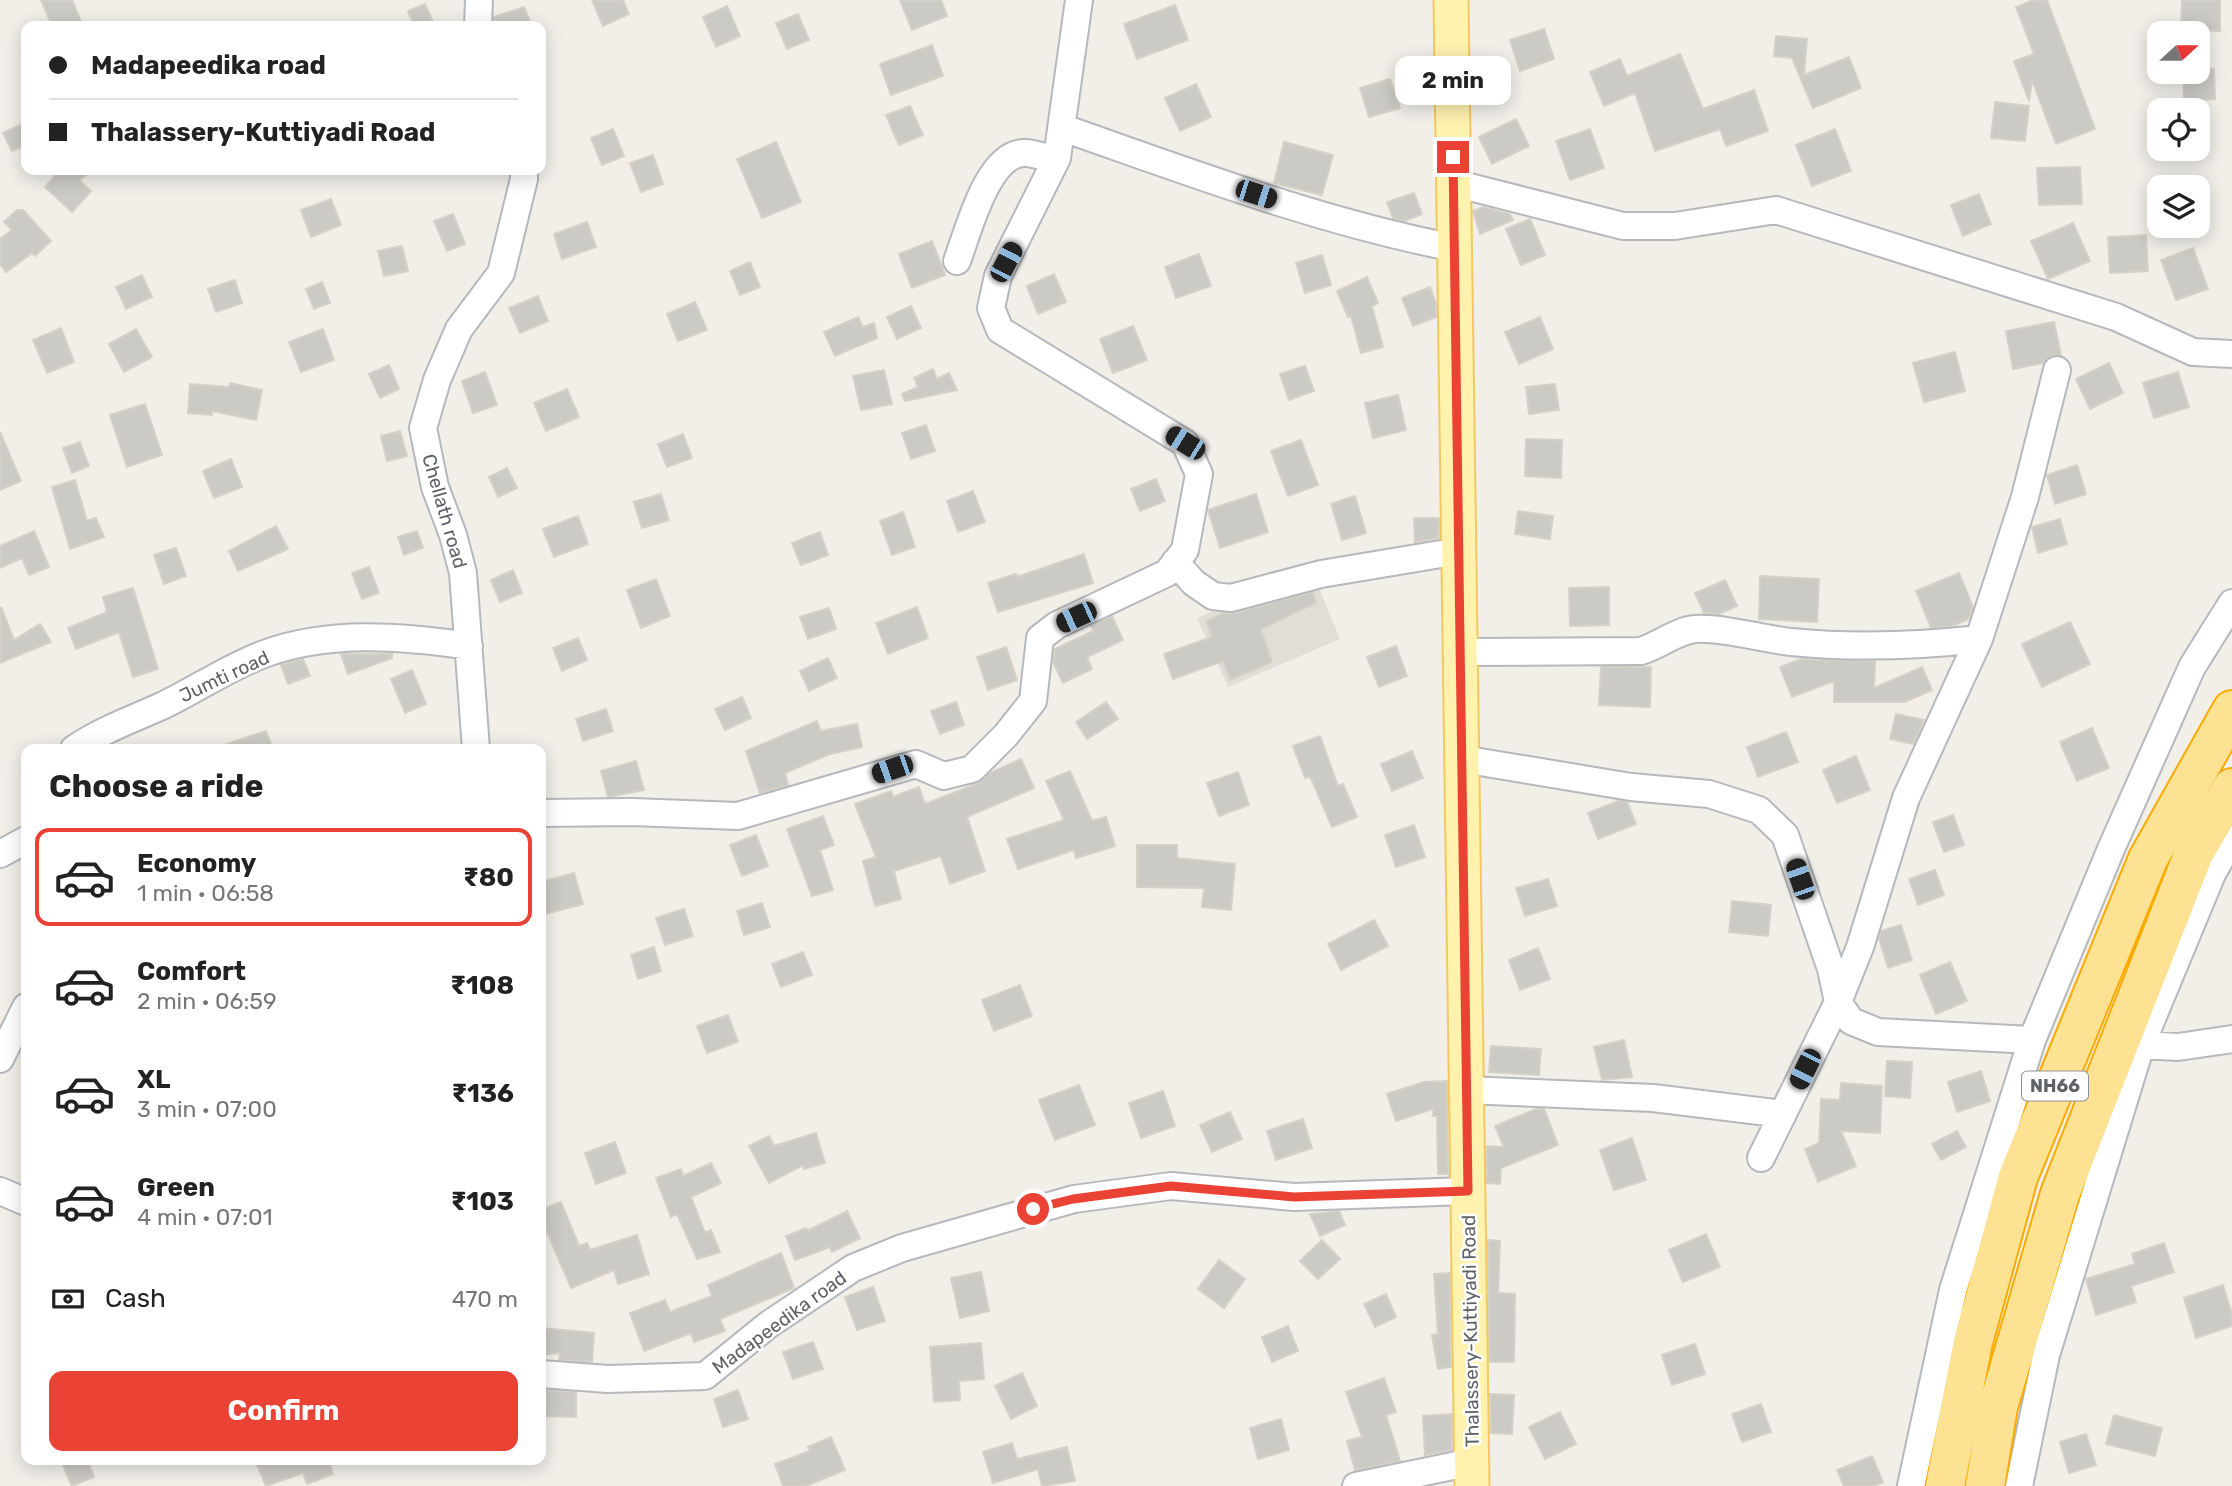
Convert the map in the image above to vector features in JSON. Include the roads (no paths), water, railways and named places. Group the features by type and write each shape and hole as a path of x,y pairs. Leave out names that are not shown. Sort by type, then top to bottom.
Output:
{"highway":[{"name":"NH66","path":"1945,1486 1973,1342 2018,1177 2148,859 2232,710"},
{"name":"NH66","path":"1985,1486 1998,1407 2060,1194 2194,853 2232,788"}],"main road":[{"name":"Thalassery-Kuttiyadi Road","path":"1451,0 1472,1474"}],"street":[{"path":"478,21 479,0"},
{"path":"546,813 632,811 738,816 916,764 944,776 972,769 1006,735 1033,701 1040,638 1057,625 1167,573 1185,550 1199,474 1185,443 1000,330 991,308 998,276 1056,160 1063,128 1079,0"},
{"path":"1063,128 1230,186 1386,234 1455,248"},
{"path":"957,261 988,180 1003,159 1024,152 1056,160"},
{"name":"Chellath road","path":"476,744 463,573 453,535 435,487 423,428 437,380 459,329 500,273 524,175"},
{"path":"1454,183 1623,226 1675,226 1776,210 2116,317 2193,352 2232,354"},
{"path":"1761,1158 1838,1002 1860,947 1906,798 1979,639 2025,497 2057,370"},
{"path":"1175,562 1194,583 1213,596 1231,597 1321,574 1459,551"},
{"path":"1911,1486 1953,1290 2032,1040 2111,849 2192,667 2232,603"},
{"path":"1460,652 1641,650 1664,644 1679,633 1697,629 1793,642 1929,645 1979,639"},
{"name":"Jumti road","path":"81,744 94,735 165,704 264,654 310,643 357,637 412,637 469,646"},
{"path":"1462,759 1632,787 1709,794 1759,810 1785,835 1830,969 1838,1002 1851,1021 1878,1032 2032,1040"},
{"path":"2019,1486 2046,1355 2141,1045 2212,874 2232,838"},
{"path":"0,854 21,843"},
{"path":"0,1059 21,1017"},
{"path":"2141,1045 2178,1047 2232,1039"},
{"path":"1466,1090 1653,1098 1783,1114"},
{"name":"Madapeedika road","path":"546,1374 608,1379 705,1376 768,1325 853,1268 902,1248 1073,1199 1171,1186 1294,1197 1468,1191"},
{"path":"0,1191 21,1200"},
{"path":"1356,1486 1472,1474"}]}
